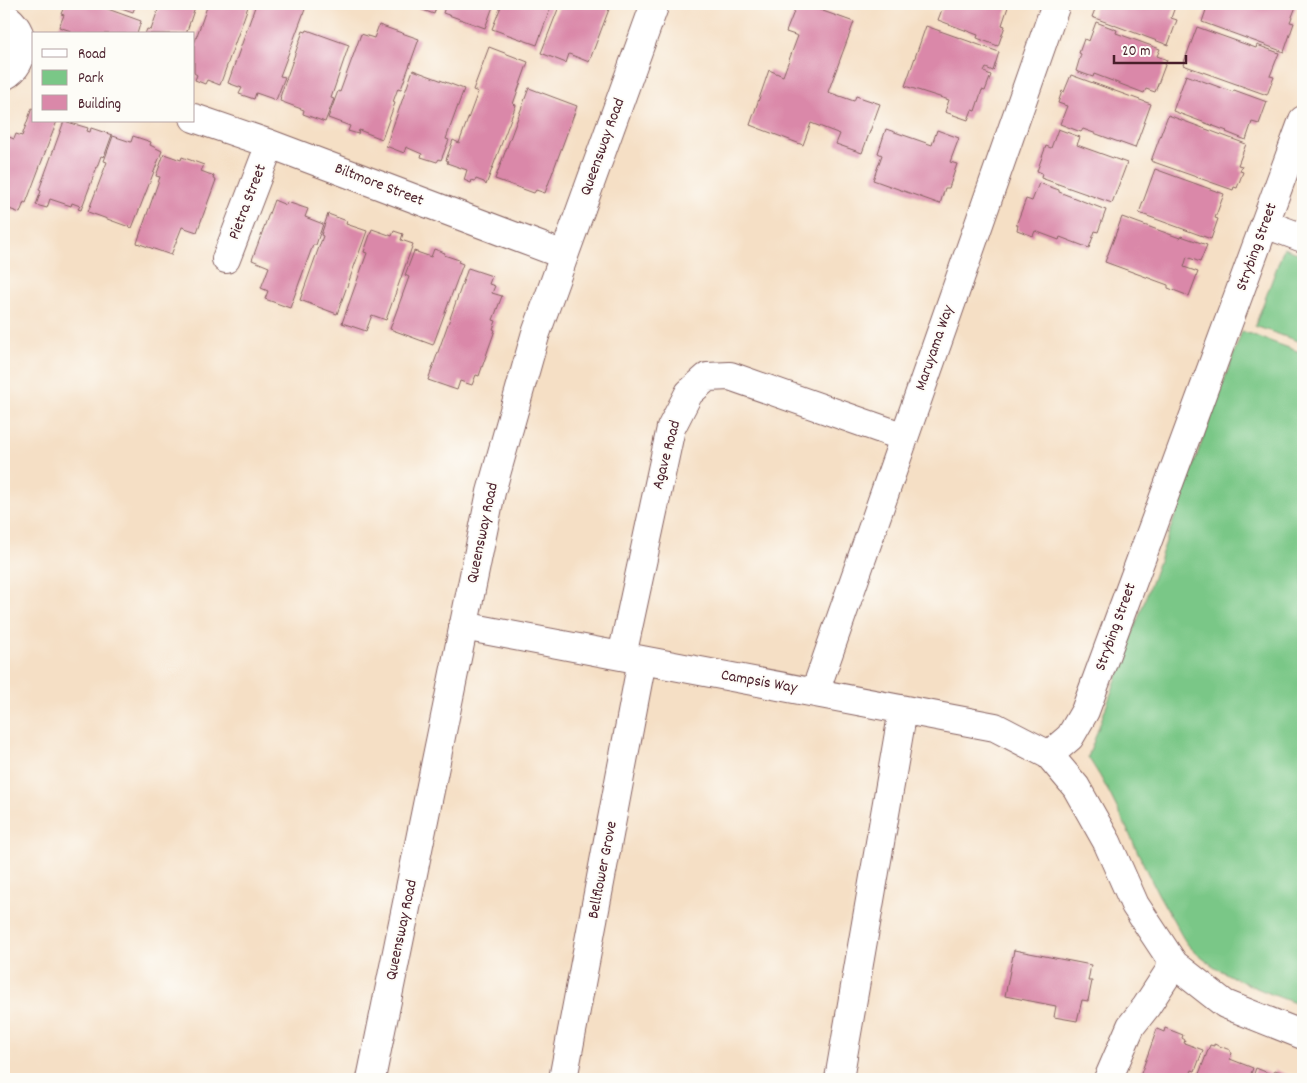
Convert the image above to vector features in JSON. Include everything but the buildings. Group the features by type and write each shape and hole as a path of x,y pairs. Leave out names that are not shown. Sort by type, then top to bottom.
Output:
{"street":[{"name":"Queensway Road","path":"371,1079 490,492 535,336 655,4"},
{"name":"Maruyama Way","path":"815,692 1056,4"},
{"path":"4,16 17,27 21,37 22,47 19,65"},
{"name":"Biltmore Street","path":"195,118 270,144 564,255"},
{"name":"Strybing Street","path":"1049,755 1070,737 1085,711 1303,120"},
{"name":"Pietra Street","path":"226,259 270,144"},
{"path":"1265,224 1303,238"},
{"name":"Agave Road","path":"632,658 671,428 689,393 707,377 730,376 904,437"},
{"name":"Campsis Way","path":"464,626 995,727 1049,755"},
{"name":"Bellflower Grove","path":"563,1079 632,658"},
{"path":"839,1079 903,710"},
{"path":"1049,755 1076,787 1107,842 1135,905 1174,964 1225,1004 1303,1035"},
{"path":"1108,1079 1131,1026 1174,964"}],"green space":[{"path":"1284,248 1303,255 1303,343 1255,326"},
{"path":"1242,331 1303,353 1303,1006 1242,982 1212,965 1189,946 1158,894 1110,795 1088,757"}]}
